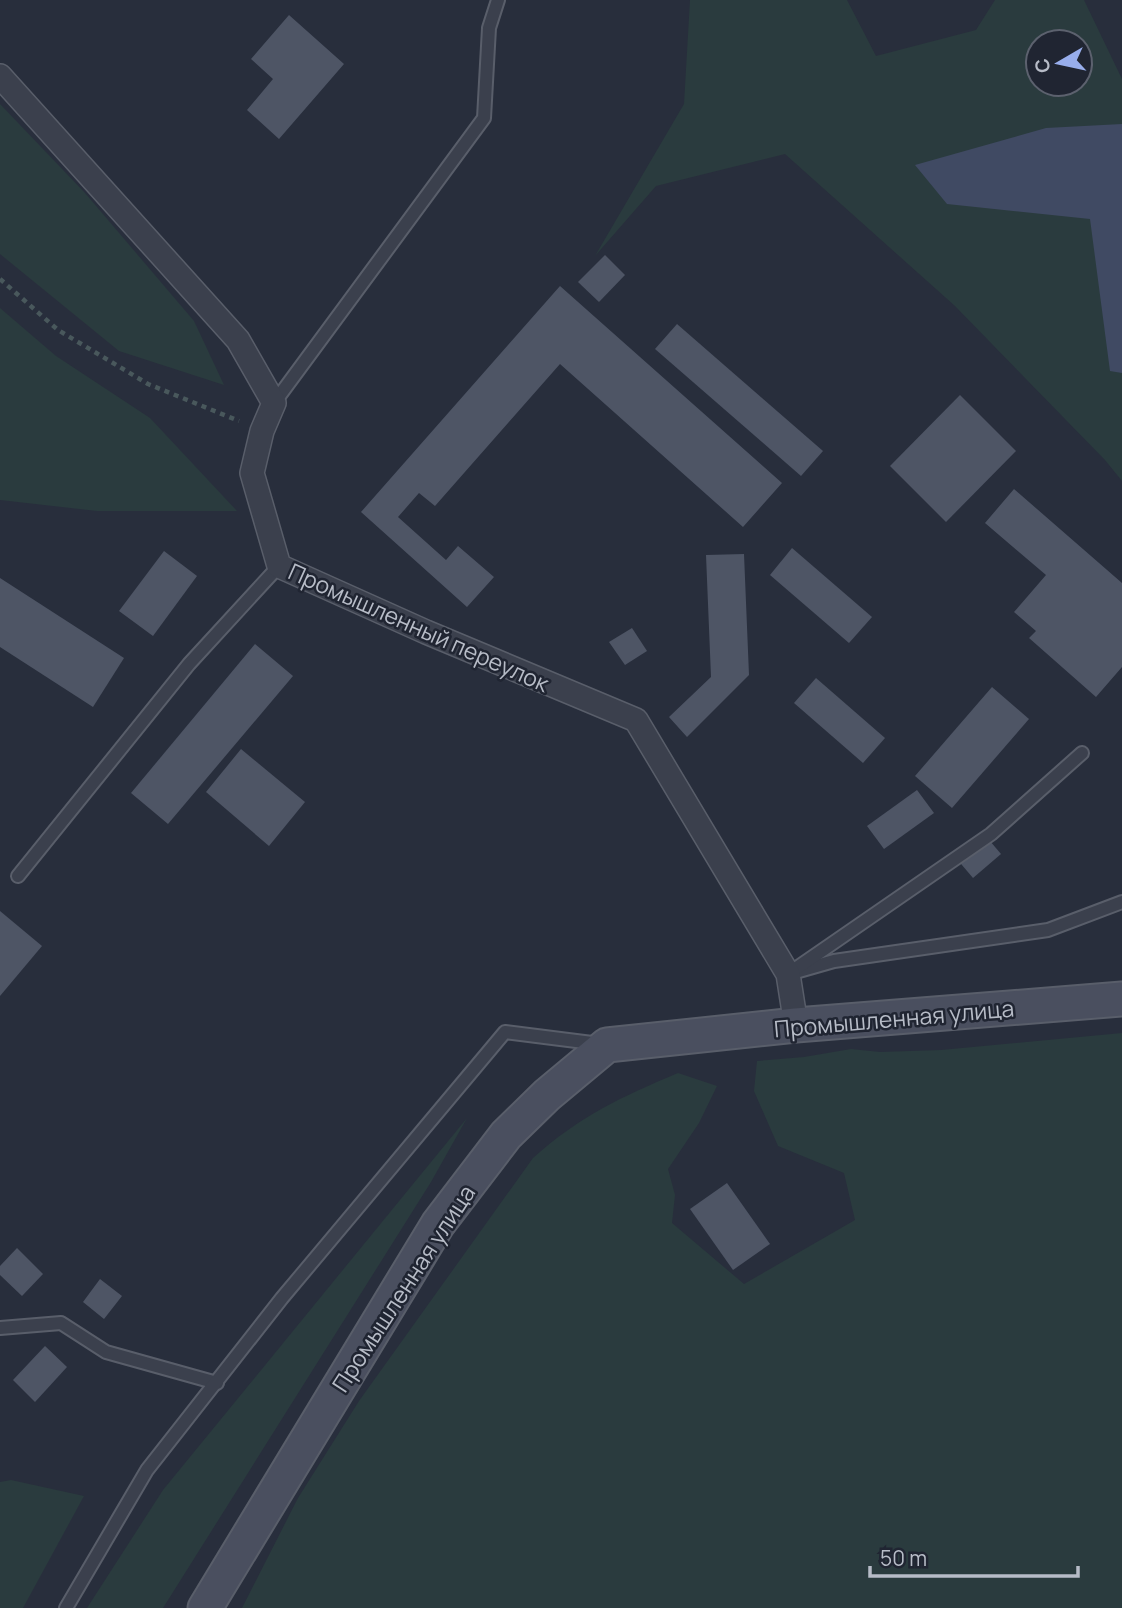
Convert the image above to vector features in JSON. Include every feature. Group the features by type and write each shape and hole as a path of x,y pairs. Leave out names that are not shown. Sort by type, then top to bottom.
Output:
{"main road":[{"name":"Промышленная улица","path":"205,1608 438,1224 506,1135 547,1095 607,1045 796,1025 1122,999"}],"street":[{"path":"0,76 238,340 274,403"},
{"name":"Промышленный переулок","path":"274,403 262,430 252,473 279,566 426,632 636,720 789,974 796,1025"}],"lane":[{"path":"274,403 484,118 489,28 498,0"},
{"path":"18,876 189,664 279,566"},
{"path":"789,974 991,834 1082,753"},
{"path":"789,974 834,961 1048,930 1122,902"},
{"path":"66,1608 147,1470 282,1298 505,1032 607,1045"},
{"path":"0,1328 61,1323 106,1352 217,1383"}],"path":[{"path":"0,279 58,330 148,384 262,430"}],"shaded area":[{"path":"690,0 847,0 876,56 976,30 995,0 1084,0 1122,79 1122,481 1105,460 955,306 785,154 656,186 595,256 684,104"},
{"path":"0,104 85,193 194,321 224,385 119,351 0,254"},
{"path":"0,308 56,356 150,418 237,511 97,511 0,500"},
{"path":"1122,1033 1122,1608 242,1608 298,1498 359,1401 533,1158 567,1130 619,1099 678,1073 717,1086 699,1123 668,1169 675,1195 672,1223 744,1284 855,1220 844,1173 778,1146 754,1091 757,1061 851,1049 880,1052 941,1050"},
{"path":"467,1118 431,1182 163,1608 87,1608 163,1490"},
{"path":"11,1480 84,1496 23,1608 0,1608 0,1482"}],"water":[{"path":"1122,124 1122,373 1110,371 1090,219 947,204 915,165 1046,128"}],"building":[{"path":"289,15 344,64 279,139 247,110 273,79 251,59"},
{"path":"605,255 625,275 599,302 578,282"},
{"path":"560,286 782,483 743,527 560,364 435,506 419,493 398,517 446,560 458,546 494,577 467,607 361,512"},
{"path":"677,324 823,451 801,476 655,349"},
{"path":"960,395 1016,451 946,522 890,466"},
{"path":"1014,489 1122,583 1122,667 1096,697 1029,638 1036,631 1014,612 1046,575 985,523"},
{"path":"792,548 872,617 849,643 770,575"},
{"path":"164,551 197,576 153,636 119,611"},
{"path":"744,554 749,675 687,737 669,717 711,677 706,555"},
{"path":"0,578 124,658 93,707 0,647"},
{"path":"632,628 647,651 625,665 609,642"},
{"path":"255,644 293,676 168,824 131,793"},
{"path":"816,678 885,738 863,763 794,703"},
{"path":"992,687 1029,719 952,808 915,776"},
{"path":"241,749 305,802 269,846 206,792"},
{"path":"917,790 934,813 884,849 867,826"},
{"path":"984,834 1001,854 973,878 956,858"},
{"path":"0,911 42,946 0,996"},
{"path":"727,1183 770,1244 733,1270 690,1209"},
{"path":"17,1248 43,1274 22,1296 0,1275 0,1266"},
{"path":"100,1279 122,1296 104,1319 83,1302"},
{"path":"45,1346 67,1367 35,1402 13,1380"}]}
